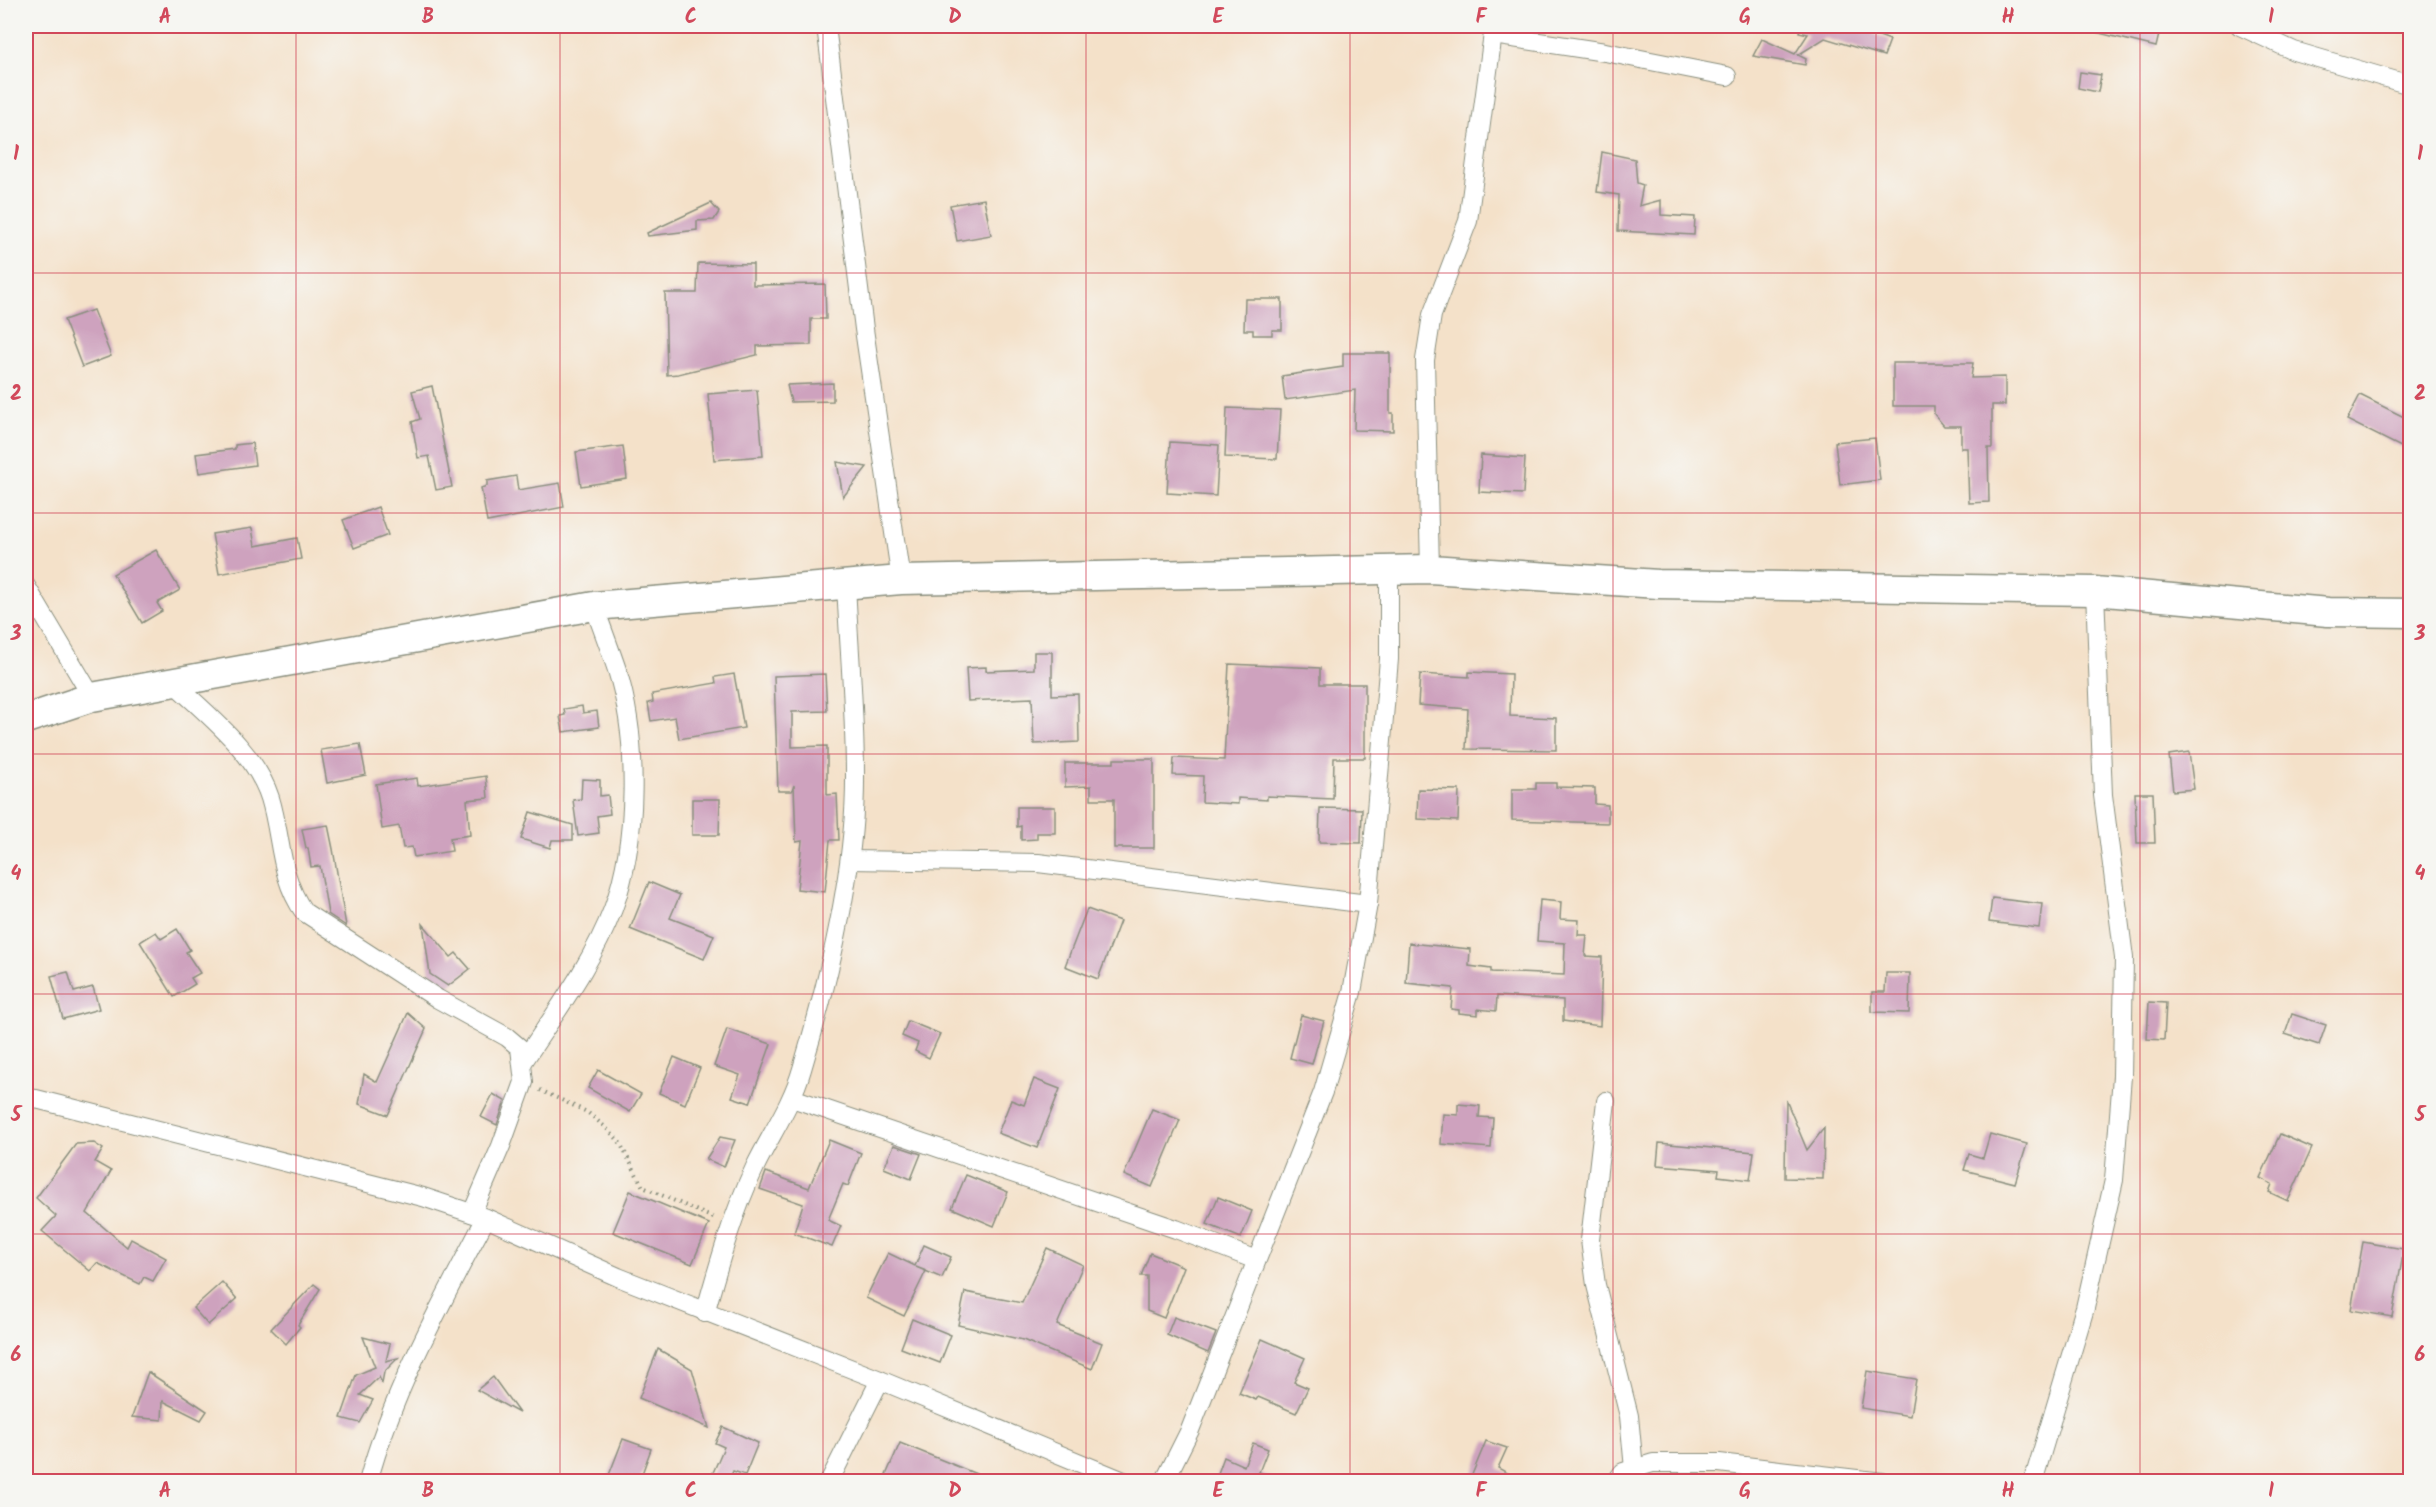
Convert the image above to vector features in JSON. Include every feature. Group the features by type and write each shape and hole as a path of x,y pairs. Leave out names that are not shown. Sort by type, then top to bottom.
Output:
{"highway":[{"path":"26,719 92,697 594,606 901,580 1430,569 1658,584 2095,591 2328,612 2410,613"}],"street":[{"path":"826,26 866,340 901,580"},
{"path":"2240,26 2294,51 2410,85"},
{"path":"1430,569 1425,360 1432,315 1468,220 1494,30 1727,76"},
{"path":"1164,1482 1190,1430 1323,1092 1352,992 1368,904 1389,659 1389,571"},
{"path":"705,1313 731,1224 755,1167 792,1098 802,1068 836,935 850,860 855,775 846,584"},
{"path":"26,586 92,697"},
{"path":"2033,1482 2085,1308 2114,1180 2122,1076 2124,958 2103,795 2095,591"},
{"path":"523,1062 587,963 613,909 624,866 630,818 631,745 618,672 594,606"},
{"path":"173,682 254,765 270,798 279,851 291,894 304,912 438,999 507,1037 520,1047 524,1082 479,1216 381,1435 368,1482"},
{"path":"850,860 1038,863 1368,904"},
{"path":"26,1098 230,1147 423,1197 479,1216 705,1313 880,1380 1126,1482"},
{"path":"792,1098 1176,1229 1256,1260"},
{"path":"1606,1101 1590,1240 1596,1286 1629,1416 1634,1469"},
{"path":"829,1482 880,1380"},
{"path":"1616,1482 1623,1472 1653,1463 1719,1464 1883,1482"}],"path":[{"path":"524,1082 564,1099 587,1112 604,1126 619,1141 643,1187 731,1224"}],"building":[{"path":"1800,26 1877,26 1874,34 1890,40 1884,56 1825,38 1798,55 1806,59 1805,65 1753,56 1762,39 1795,54 1808,34 1799,32"},
{"path":"2096,26 2161,26 2156,47 2095,32"},
{"path":"2080,72 2101,75 2098,92 2078,88"},
{"path":"1602,152 1635,159 1637,183 1643,185 1639,206 1661,200 1661,215 1695,217 1694,235 1618,231 1619,195 1597,192"},
{"path":"984,199 991,235 957,241 950,205"},
{"path":"711,203 719,212 714,220 697,221 697,230 648,236 647,233"},
{"path":"698,263 753,264 753,285 825,284 826,319 811,319 811,345 757,346 757,355 667,375 665,293 697,293"},
{"path":"1245,299 1282,299 1282,330 1272,330 1272,335 1253,335 1253,330 1244,330"},
{"path":"93,310 111,356 82,367 64,320"},
{"path":"1343,353 1390,353 1390,413 1393,413 1393,431 1354,430 1355,390 1285,400 1282,376 1343,367"},
{"path":"1893,363 1973,363 1971,378 2005,377 2005,405 1992,405 1992,448 1988,448 1989,502 1969,503 1967,448 1961,448 1961,426 1944,426 1934,414 1934,406 1893,406"},
{"path":"833,383 833,401 791,402 787,385"},
{"path":"432,386 452,487 436,490 429,456 418,458 412,422 420,419 412,391"},
{"path":"757,390 763,456 714,460 708,394"},
{"path":"2360,395 2410,420 2410,438 2405,449 2347,420"},
{"path":"1227,408 1280,410 1277,459 1225,457"},
{"path":"1875,438 1880,480 1840,485 1835,442"},
{"path":"1170,442 1219,445 1216,496 1167,493"},
{"path":"252,443 255,465 199,473 196,454 235,449 235,445"},
{"path":"623,446 627,479 581,486 576,452"},
{"path":"1481,455 1525,458 1523,494 1479,492"},
{"path":"837,462 867,467 843,497"},
{"path":"516,476 518,490 560,483 564,507 487,522 481,488 487,486 487,481"},
{"path":"378,507 388,535 354,548 343,520"},
{"path":"252,528 255,546 297,538 301,559 219,574 212,534"},
{"path":"156,550 180,590 157,603 162,611 142,623 113,574"},
{"path":"1034,652 1052,652 1052,695 1078,694 1079,742 1034,744 1032,698 968,701 966,668 986,667 986,671 1034,669"},
{"path":"1229,664 1320,668 1320,684 1365,684 1365,758 1334,758 1333,799 1267,796 1267,800 1238,798 1238,804 1202,802 1203,776 1173,775 1174,758 1224,760"},
{"path":"1469,672 1511,674 1510,716 1556,718 1556,750 1466,749 1468,709 1418,705 1420,674 1469,677"},
{"path":"734,674 744,728 679,739 675,717 651,721 648,703 653,702 652,694 716,683 715,677"},
{"path":"825,674 827,711 792,712 792,747 827,746 827,795 837,794 839,840 830,840 825,892 797,889 802,841 796,842 794,785 792,791 778,791 774,676"},
{"path":"582,706 583,713 597,711 599,727 563,732 560,716 565,715 564,709"},
{"path":"360,744 366,775 327,783 321,750"},
{"path":"2189,752 2194,789 2173,791 2169,755"},
{"path":"1114,759 1154,759 1154,848 1114,848 1114,799 1091,799 1091,786 1065,787 1065,763 1114,763"},
{"path":"486,776 488,798 467,800 470,835 450,838 452,851 414,857 412,847 403,848 399,826 382,829 376,784 417,778 418,786"},
{"path":"582,779 600,780 600,796 608,795 610,814 597,816 599,833 578,836 573,800 581,799"},
{"path":"1536,783 1556,783 1556,787 1595,788 1595,804 1608,805 1608,823 1512,820 1512,789 1536,789"},
{"path":"1418,789 1459,790 1458,821 1417,819"},
{"path":"2135,793 2153,793 2155,843 2137,843"},
{"path":"692,799 720,799 719,835 692,835"},
{"path":"1017,807 1055,807 1055,833 1037,833 1037,839 1021,840 1021,826 1017,827"},
{"path":"1320,808 1362,809 1361,843 1319,842"},
{"path":"530,812 573,825 573,840 552,840 550,848 521,839"},
{"path":"328,825 346,926 328,914 320,866 311,867 302,829"},
{"path":"649,882 680,895 670,918 714,935 704,959 630,929"},
{"path":"1992,898 2042,904 2039,928 1989,922"},
{"path":"1540,900 1561,902 1560,919 1579,920 1578,935 1587,935 1585,956 1602,957 1600,1026 1563,1021 1563,1000 1497,996 1496,1011 1478,1009 1478,1015 1459,1013 1459,1010 1451,1009 1453,988 1406,983 1409,943 1470,949 1469,966 1491,969 1491,972 1564,975 1565,943 1537,941"},
{"path":"1087,909 1120,921 1098,979 1065,966"},
{"path":"423,924 451,957 456,953 470,969 448,986 430,974"},
{"path":"177,929 190,950 186,952 200,973 191,978 195,984 174,997 140,942 156,932 161,939"},
{"path":"68,972 74,992 93,987 99,1009 63,1019 51,976"},
{"path":"1886,973 1910,973 1909,1013 1872,1012 1872,992 1885,992"},
{"path":"2149,1002 2166,1003 2164,1040 2147,1039"},
{"path":"408,1013 426,1029 388,1115 359,1104 364,1074 377,1082"},
{"path":"2292,1014 2326,1025 2319,1045 2285,1034"},
{"path":"1301,1015 1324,1021 1312,1064 1290,1058"},
{"path":"908,1021 940,1034 929,1058 915,1051 918,1043 902,1036"},
{"path":"727,1029 771,1044 750,1103 732,1097 740,1075 714,1066"},
{"path":"674,1057 700,1068 685,1104 659,1093"},
{"path":"598,1070 641,1094 630,1112 588,1088"},
{"path":"1034,1079 1060,1089 1037,1148 998,1133 1011,1100 1024,1105"},
{"path":"493,1094 505,1101 497,1125 481,1117"},
{"path":"1786,1100 1807,1150 1824,1128 1823,1179 1785,1178"},
{"path":"1458,1104 1480,1106 1479,1117 1493,1118 1491,1148 1441,1144 1443,1114 1458,1115"},
{"path":"1152,1109 1180,1120 1152,1187 1124,1175"},
{"path":"1990,1134 2027,1144 2015,1183 1964,1170 1969,1154 1983,1158"},
{"path":"2280,1134 2312,1148 2288,1201 2269,1192 2272,1184 2260,1178"},
{"path":"720,1137 735,1140 724,1167 706,1159"},
{"path":"829,1140 861,1153 848,1186 843,1184 828,1220 841,1226 832,1247 794,1233 803,1204 760,1189 766,1172 809,1188"},
{"path":"94,1143 103,1149 95,1162 111,1171 87,1213 127,1247 131,1239 166,1258 153,1281 144,1277 140,1284 97,1263 90,1271 42,1231 56,1216 36,1198 76,1144"},
{"path":"1659,1143 1754,1152 1750,1180 1718,1176 1719,1170 1657,1165"},
{"path":"894,1145 921,1154 911,1179 884,1168"},
{"path":"966,1175 1008,1192 994,1226 952,1208"},
{"path":"630,1191 709,1224 692,1264 613,1232"},
{"path":"1218,1197 1252,1211 1241,1238 1207,1224"},
{"path":"2363,1242 2404,1249 2392,1317 2351,1310"},
{"path":"924,1245 951,1257 942,1278 926,1271 904,1316 866,1298 888,1253 915,1266"},
{"path":"1047,1248 1083,1265 1057,1325 1102,1343 1092,1369 1023,1340 958,1325 965,1292 1022,1303"},
{"path":"1150,1253 1184,1267 1164,1318 1147,1311 1147,1276 1141,1276"},
{"path":"222,1282 237,1299 208,1325 193,1308"},
{"path":"314,1284 320,1289 298,1325 300,1327 286,1344 271,1329"},
{"path":"1174,1317 1216,1333 1208,1353 1167,1335"},
{"path":"912,1319 951,1335 940,1363 901,1348"},
{"path":"363,1337 390,1344 386,1361 398,1358 384,1372 382,1383 379,1377 360,1395 373,1400 360,1423 341,1418 356,1375 375,1367"},
{"path":"1262,1339 1305,1358 1294,1382 1308,1388 1296,1413 1258,1397 1256,1400 1239,1393"},
{"path":"658,1349 692,1369 709,1428 639,1398"},
{"path":"1867,1371 1916,1379 1910,1416 1861,1408"},
{"path":"148,1372 207,1411 201,1420 163,1401 162,1420 132,1417"},
{"path":"493,1377 519,1413 477,1390"},
{"path":"723,1427 758,1443 745,1475 733,1471 728,1482 709,1482 724,1447 715,1443"},
{"path":"623,1439 651,1449 639,1482 627,1482 609,1475"},
{"path":"1486,1441 1507,1448 1498,1468 1524,1482 1469,1482"},
{"path":"900,1443 991,1480 990,1482 883,1482"},
{"path":"1253,1443 1268,1449 1259,1472 1281,1482 1231,1482 1217,1476 1224,1457 1244,1466"}]}
